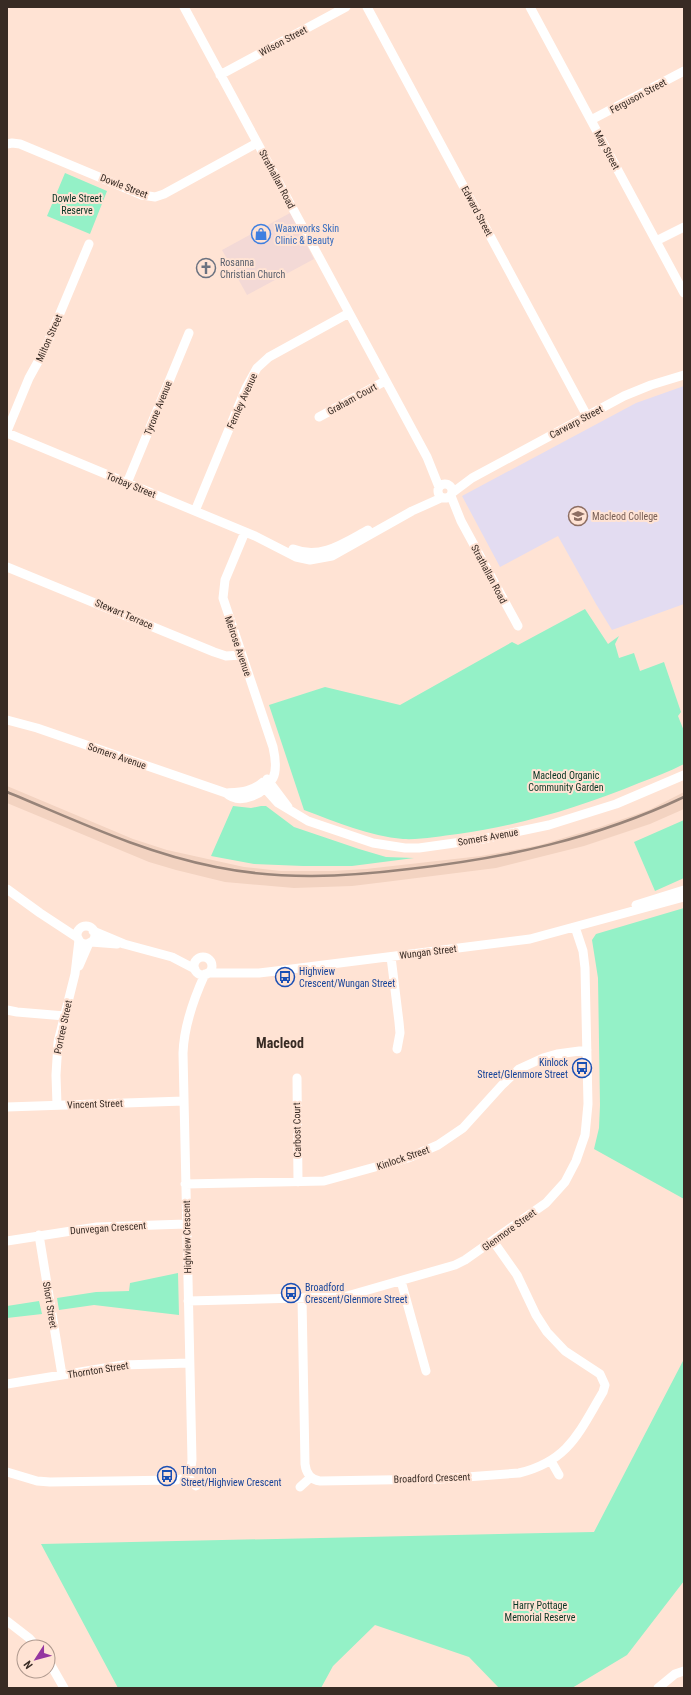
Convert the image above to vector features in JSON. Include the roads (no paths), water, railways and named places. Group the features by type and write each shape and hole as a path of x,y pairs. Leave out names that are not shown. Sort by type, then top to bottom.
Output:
{"street":[{"name":"Strathallan Road","path":"184,7 518,626"},
{"name":"Wilson Street","path":"220,75 346,7"},
{"name":"Edward Street","path":"367,7 587,416"},
{"name":"May Street","path":"530,7 684,292"},
{"name":"Ferguson Street","path":"592,120 684,71"},
{"name":"Dowle Street","path":"7,144 20,144 142,195 152,197 164,194 257,143"},
{"path":"656,242 684,227"},
{"name":"Milton Street","path":"7,432 29,378 45,349 89,244"},
{"name":"Fernley Avenue","path":"195,511 246,388 257,368 277,352 349,313"},
{"name":"Tyrone Avenue","path":"127,483 189,333"},
{"name":"Carwarp Street","path":"311,557 333,549 429,498 472,478 636,391 684,376"},
{"name":"Graham Court","path":"320,417 385,381"},
{"name":"Torbay Street","path":"7,432 245,532 300,551 311,557"},
{"name":"Melrose Avenue","path":"245,532 225,580 222,591 225,608 273,748 275,762 265,784"},
{"name":"Stewart Terrace","path":"7,567 214,652 226,656 241,655"},
{"name":"Somers Avenue","path":"7,720 37,728 226,793 245,792 265,784 290,810 308,821 373,843 393,847 419,848 483,839 549,825 616,804 684,775"},
{"path":"7,889 53,922 78,939 83,943 90,943 94,938 93,931 90,927 53,922"},
{"name":"Wungan Street","path":"611,916 631,906 684,890"},
{"name":"Wungan Street","path":"93,931 124,944 172,957 201,972 242,973 276,971 530,939 684,897"},
{"path":"78,939 78,930 82,927"},
{"name":"Glenmore Street","path":"188,1301 347,1296 455,1265 493,1241 546,1202 565,1182 570,1173 581,1148 587,1122 585,968 583,951 576,927"},
{"name":"Portree Street","path":"57,1105 56,1055 75,974 78,939"},
{"name":"Wungan Street","path":"90,943 124,944"},
{"name":"Portree Street","path":"75,974 90,943"},
{"name":"Wungan Street","path":"172,957 199,958"},
{"path":"391,957 400,1033 397,1050"},
{"path":"199,958 208,958 212,962 211,970 201,972 196,961 199,958"},
{"name":"Wungan Street","path":"212,962 242,973"},
{"name":"Highview Crescent","path":"187,1476 191,1468 192,1460 183,1045 201,972"},
{"path":"7,1010 65,1016"},
{"name":"Kinlock Street","path":"185,1184 324,1181 424,1152 438,1145 462,1128 519,1069 543,1058 557,1054 587,1050"},
{"name":"Carbost Court","path":"297,1078 298,1182"},
{"name":"Vincent Street","path":"7,1107 184,1100"},
{"name":"Dunvegan Crescent","path":"7,1241 97,1227 186,1224"},
{"name":"Short Street","path":"39,1235 62,1375"},
{"name":"Broadford Crescent","path":"311,1477 320,1481 466,1477 519,1473 540,1467 551,1461 566,1450 574,1441 603,1392 604,1381 600,1374 565,1351 547,1332 536,1315 517,1275 493,1241"},
{"path":"401,1281 426,1371"},
{"path":"300,1487 311,1477 306,1469 302,1298"},
{"name":"Thornton Street","path":"7,1384 132,1364 189,1363"},
{"path":"551,1461 559,1475"},
{"path":"7,1472 37,1480 59,1483 176,1480 187,1476 196,1486"},
{"path":"7,1621 30,1639"},
{"path":"658,1688 675,1674 684,1671"},
{"path":"56,1674 64,1688"}],"railway":[{"path":"7,792 110,835 189,861 216,867 264,874 312,876 360,874 409,869 480,859 550,845 651,812 684,797"}],"place":[{"name":"Waaxworks Skin Clinic & Beauty","path":"261,234"},
{"name":"Rosanna Christian Church","path":"206,268"},
{"name":"Macleod College","path":"578,516"},
{"name":"Highview Crescent/Wungan Street","path":"285,977"},
{"name":"Kinlock Street/Glenmore Street","path":"582,1068"},
{"name":"Broadford Crescent/Glenmore Street","path":"291,1293"},
{"name":"Thornton Street/Highview Crescent","path":"167,1476"}],"district":[{"name":"Macleod","path":"280,1043"}],"park label":[{"name":"Dowle Street Reserve","path":"77,204"},
{"name":"Macleod Organic Community Garden","path":"566,780"},
{"name":"Harry Pottage Memorial Reserve","path":"540,1610"}]}
